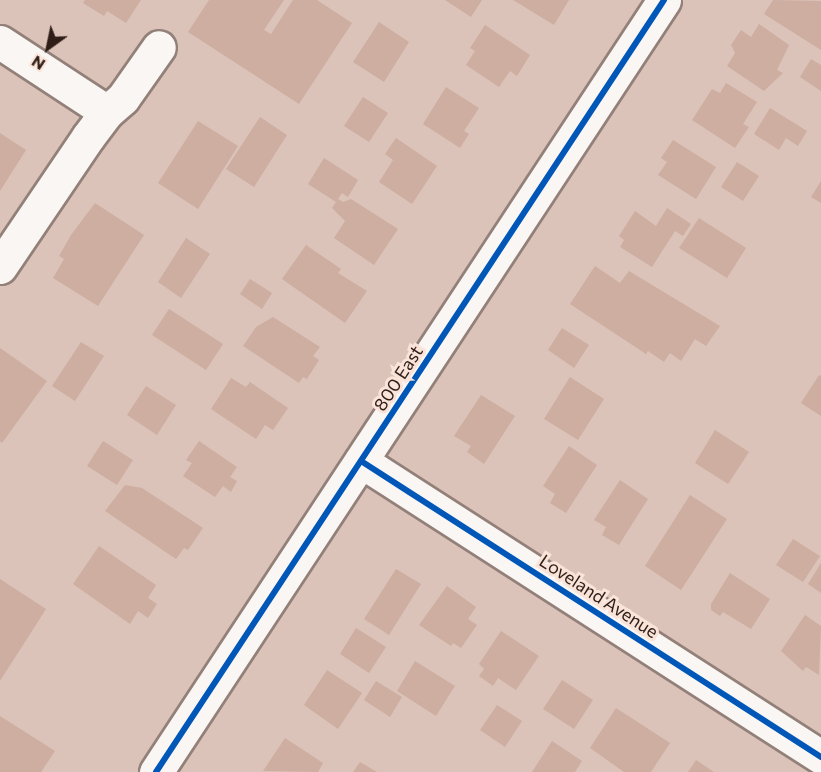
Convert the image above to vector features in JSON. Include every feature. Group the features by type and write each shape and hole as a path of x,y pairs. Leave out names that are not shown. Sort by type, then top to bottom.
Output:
{"street":[{"name":"800 East","path":"156,772 664,0"},
{"path":"0,42 107,112"},
{"path":"0,267 107,112 123,98 159,47"},
{"name":"Loveland Avenue","path":"361,461 810,760"}],"building":[{"path":"85,0 141,0 126,23 107,11 104,16 83,3"},
{"path":"209,0 284,0 264,30 271,34 293,0 317,0 352,23 299,104 188,32"},
{"path":"445,0 482,0 471,17"},
{"path":"513,0 569,0 554,25"},
{"path":"773,0 821,1 821,50 764,14"},
{"path":"379,22 409,42 384,82 353,62"},
{"path":"759,24 789,45 777,70 783,73 764,91 727,66 735,53 731,45 741,30 751,37"},
{"path":"485,25 530,55 517,76 510,71 499,87 466,65 475,51 470,48"},
{"path":"811,59 821,65 821,91 800,77"},
{"path":"726,83 757,102 743,124 749,127 735,148 692,120 712,89 720,93"},
{"path":"446,87 479,108 464,131 469,134 460,148 423,124"},
{"path":"363,97 388,113 369,142 344,126"},
{"path":"770,108 807,131 798,146 786,138 779,150 754,134"},
{"path":"260,117 287,135 254,187 226,169"},
{"path":"198,121 238,146 198,209 158,183"},
{"path":"0,133 26,150 0,191"},
{"path":"396,138 437,166 412,204 379,182 393,160 385,154"},
{"path":"673,140 716,167 696,199 658,175 667,162 661,158"},
{"path":"324,158 358,180 348,197 342,193 338,199 343,202 351,199 398,229 374,265 334,238 345,221 332,208 336,202 308,184"},
{"path":"737,162 759,176 743,201 721,187"},
{"path":"821,181 821,203 811,197"},
{"path":"95,203 144,235 98,306 53,278 64,259 59,256 71,235"},
{"path":"667,208 691,224 683,236 675,231 652,267 620,247 624,240 619,236 635,211 656,226"},
{"path":"699,218 746,248 727,278 679,248"},
{"path":"186,238 210,254 181,298 158,282"},
{"path":"306,245 341,269 338,273 367,291 345,323 282,279"},
{"path":"595,266 620,283 629,271 720,326 706,346 695,339 681,361 670,353 664,362 648,351 646,354 570,304"},
{"path":"250,279 272,293 262,309 240,294"},
{"path":"169,309 223,344 206,370 152,335"},
{"path":"273,317 320,347 313,356 319,360 307,379 303,377 299,383 243,346 256,327"},
{"path":"562,328 589,345 574,368 548,350"},
{"path":"81,342 104,356 75,401 52,386"},
{"path":"0,348 47,381 2,443 0,441"},
{"path":"819,375 821,376 821,416 801,403"},
{"path":"570,377 604,399 578,440 544,419"},
{"path":"231,378 246,387 250,382 288,408 273,430 265,425 256,439 211,409"},
{"path":"146,386 176,405 157,435 127,415"},
{"path":"481,395 515,416 484,464 467,452 471,446 454,436"},
{"path":"715,430 749,452 728,484 695,463"},
{"path":"103,441 133,460 117,485 87,466"},
{"path":"199,441 237,467 230,477 237,481 231,492 223,486 215,497 183,476 192,463 186,460"},
{"path":"569,446 597,465 566,513 550,503 555,494 543,486"},
{"path":"620,480 648,499 619,545 602,535 606,527 594,520"},
{"path":"125,485 142,488 203,528 188,550 184,548 176,559 105,511"},
{"path":"690,495 727,519 681,590 645,566"},
{"path":"793,539 820,556 803,582 776,565"},
{"path":"99,546 156,585 148,598 157,604 148,618 138,611 130,624 73,584"},
{"path":"821,563 821,593 808,584"},
{"path":"396,569 421,584 389,635 364,619"},
{"path":"730,573 770,599 751,629 723,612 720,616 711,610 711,604"},
{"path":"0,579 46,609 0,681"},
{"path":"447,586 476,607 468,619 477,625 461,648 453,643 451,646 419,625"},
{"path":"805,615 821,626 819,675 806,667 803,671 781,651"},
{"path":"356,628 386,647 369,673 340,654"},
{"path":"501,631 539,656 516,690 498,678 493,686 479,676 484,669 479,664"},
{"path":"415,661 455,686 436,716 397,691"},
{"path":"327,670 362,693 338,729 304,705"},
{"path":"562,680 593,700 574,729 543,709"},
{"path":"376,681 402,697 390,717 364,700"},
{"path":"497,705 522,721 505,747 480,730"},
{"path":"616,708 670,743 651,772 624,772 590,748"},
{"path":"0,716 55,751 41,772 0,772"},
{"path":"285,738 323,763 318,772 263,771"},
{"path":"552,741 582,761 575,772 532,772"},
{"path":"696,760 714,772 688,772"},
{"path":"360,762 377,772 353,772"}],"cycle path":[{"path":"156,772 664,0"},
{"path":"361,461 821,757"}]}
